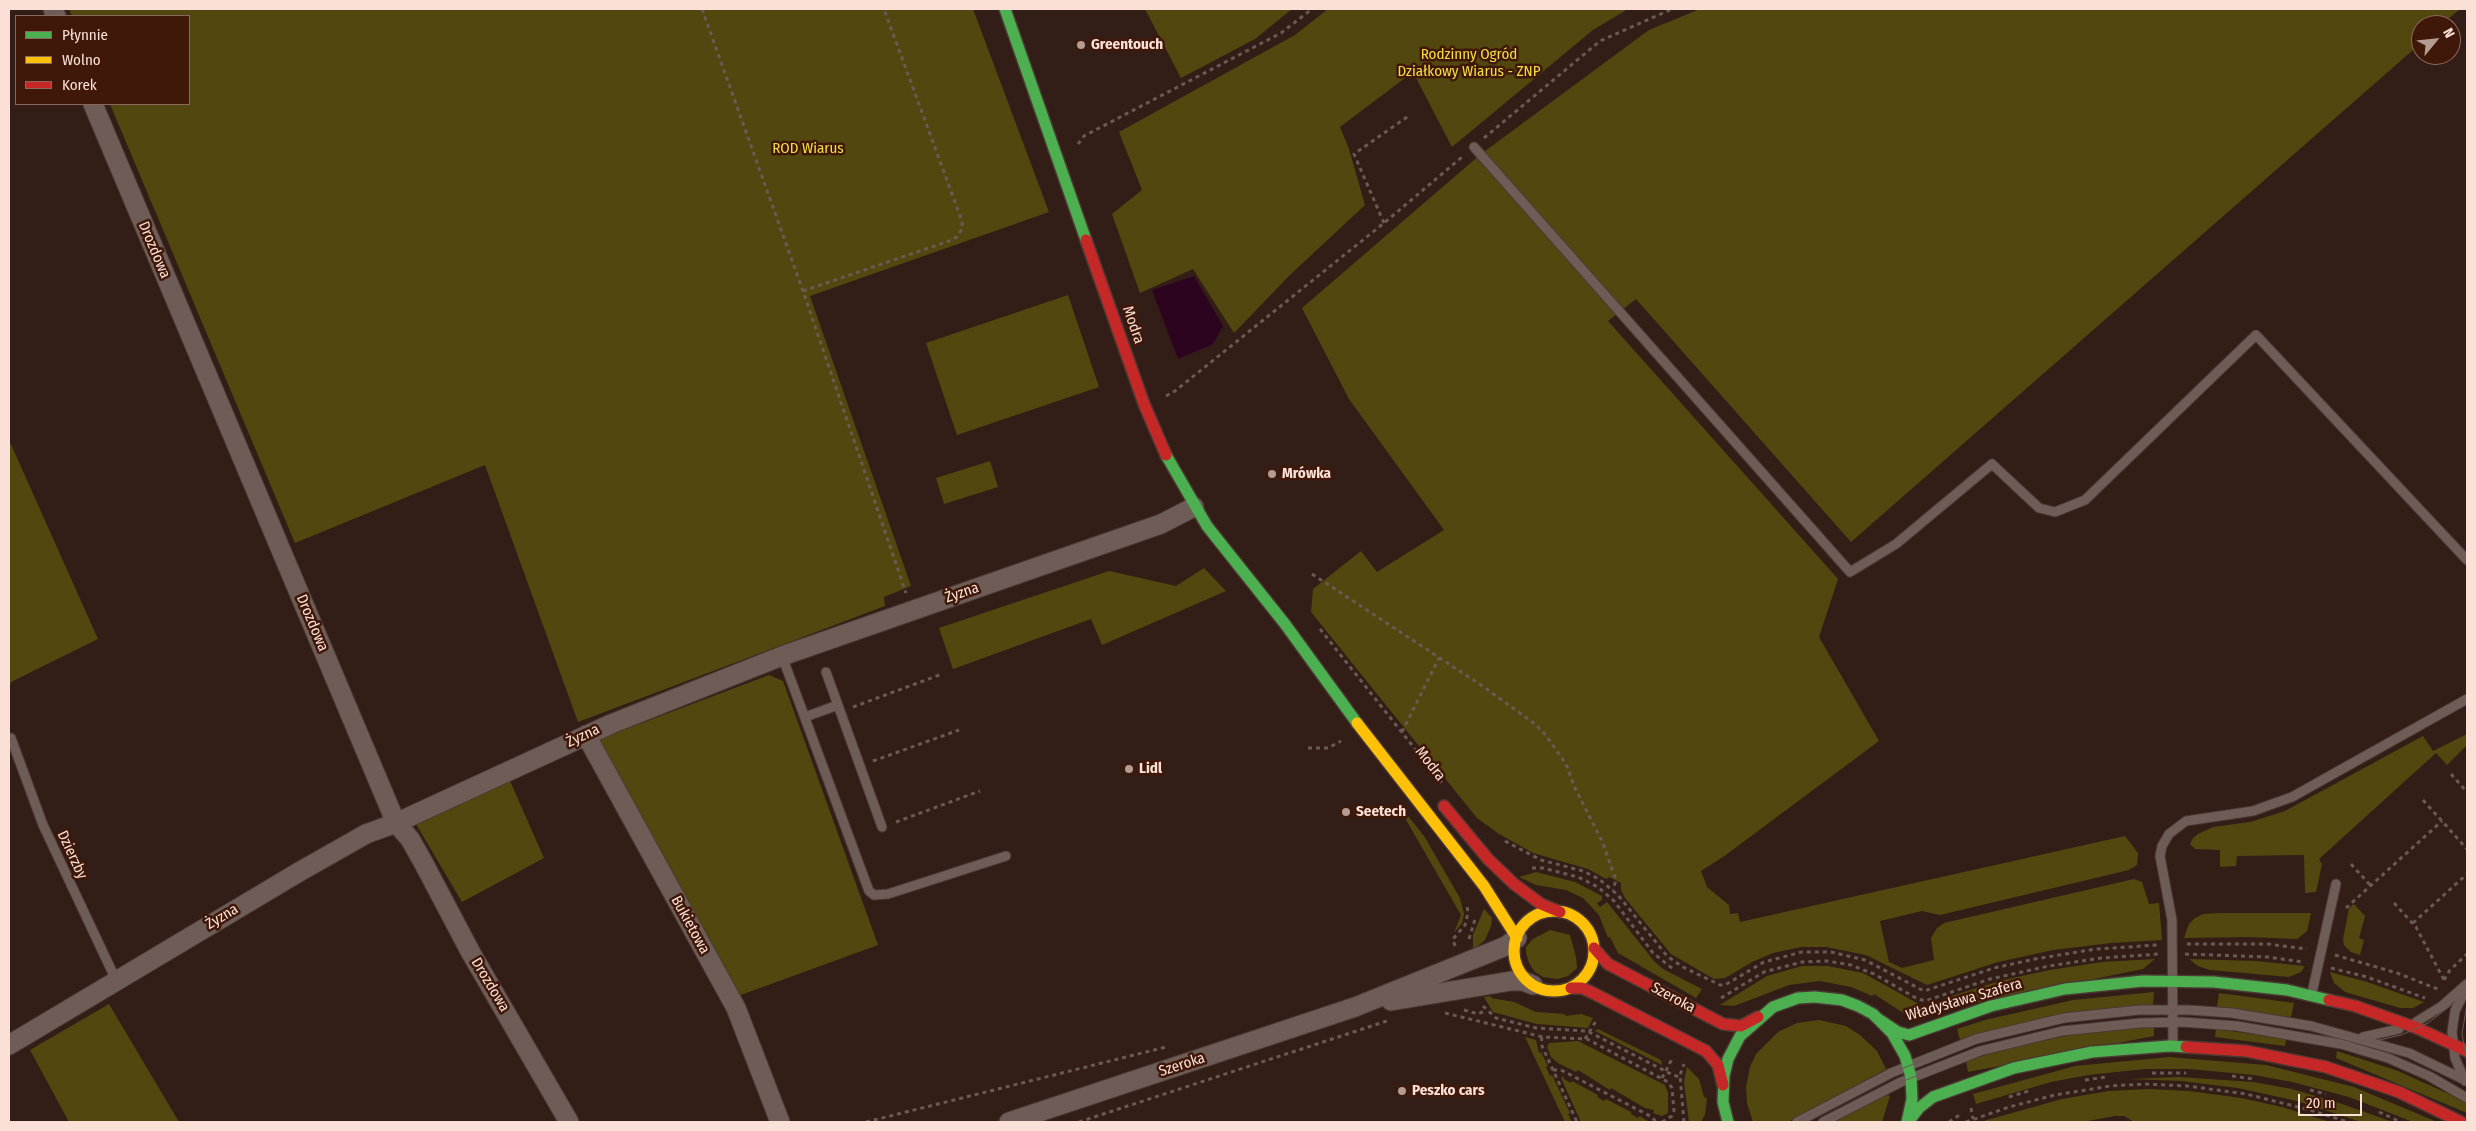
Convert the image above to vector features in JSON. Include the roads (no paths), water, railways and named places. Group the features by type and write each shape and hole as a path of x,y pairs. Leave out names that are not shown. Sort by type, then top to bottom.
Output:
{"street":[{"name":"Modra","path":"1005,9 1144,404 1171,467 1194,507 1284,624 1364,734 1484,886 1517,938"},
{"name":"Drozdowa","path":"93,105 396,823 410,839 463,938 569,1122"},
{"name":"Żyzna","path":"9,1045 298,872 366,834 396,823 610,724 782,656 1161,524 1194,507"},
{"name":"Modra","path":"1284,624 1351,694"},
{"name":"Bukietowa","path":"586,736 736,1008 780,1122"},
{"name":"Modra","path":"1435,795 1508,879 1537,901 1560,912"},
{"path":"1571,988 1588,973 1593,962 1594,948 1590,934 1585,925 1576,917 1560,912 1548,912 1533,918 1524,925 1517,938 1514,952 1516,963 1524,978 1533,985 1549,991 1582,988 1706,1051 1718,1065 1723,1084"},
{"name":"Szeroka","path":"1009,1122 1355,1007 1506,946 1517,938"},
{"name":"Szeroka","path":"1594,948 1602,960 1610,966 1723,1024 1741,1026 1759,1017"},
{"name":"Władysława Szafera","path":"1759,1017 1790,1001 1824,997 1858,1006 1901,1033 1912,1034 1970,1013 2043,993 2100,984 2173,980 2239,984 2312,995 2355,1006 2410,1025 2467,1051"},
{"name":"Szeroka","path":"1355,1007 1511,981 1523,981 1533,985"},
{"path":"1725,1122 1723,1084 1726,1067 1736,1043 1759,1017"},
{"path":"1880,1020 1897,1040 1908,1065 1911,1077 1912,1099 1908,1122"},
{"path":"1908,1122 1919,1108 1933,1097 2014,1068 2104,1051 2173,1047 2251,1052 2326,1067 2399,1092 2461,1122"}],"lane":[{"path":"1474,147 1850,572 1896,544 1992,464 2040,508 2055,512 2085,500 2256,335 2467,560"},
{"path":"782,656 869,890 874,895 888,894 1006,856"},
{"path":"826,672 882,827"},
{"path":"2173,1047 2171,914 2160,855 2164,840 2173,829 2186,821 2248,812 2292,797 2467,700"},
{"path":"805,717 839,708"},
{"name":"Dzierzby","path":"10,738 43,825 116,980"},
{"path":"2312,995 2336,884"},
{"path":"2313,1039 2358,1038 2410,1025 2442,1006 2467,985"},
{"path":"2466,1082 2455,1058 2452,1043 2455,1011 2467,985"},
{"path":"1797,1122 1908,1065 1989,1035 2064,1018 2113,1012 2173,1010 2219,1012 2274,1018 2358,1038 2409,1053 2466,1082"},
{"path":"1823,1122 1911,1077 1990,1048 2055,1032 2108,1025 2173,1022 2238,1026 2313,1039 2388,1058 2429,1076 2467,1098"},
{"path":"1897,1040 1908,1050 1916,1053 1936,1054"},
{"path":"1912,1099 1922,1078 1940,1065"}],"tram line":[{"path":"2375,1041 2401,1035 2428,1023 2467,993"},
{"path":"2467,1004 2462,1034 2467,1063"},
{"path":"1797,1122 1891,1073 1976,1039 2064,1018 2139,1010 2189,1010 2232,1013 2311,1026 2409,1053 2467,1081"},
{"path":"1823,1122 1901,1082 1980,1051 2062,1031 2140,1023 2182,1022 2237,1026 2341,1044 2388,1058 2429,1076 2467,1098"}],"place":[{"name":"Greentouch","path":"1081,45"},
{"name":"Mrówka","path":"1272,474"},
{"name":"Lidl","path":"1129,769"},
{"name":"Seetech","path":"1346,812"},
{"name":"Peszko cars","path":"1402,1091"}],"park label":[{"name":"Rodzinny Ogród Działkowy Wiarus - ZNP","path":"1469,64"},
{"name":"ROD Wiarus","path":"808,149"}]}
